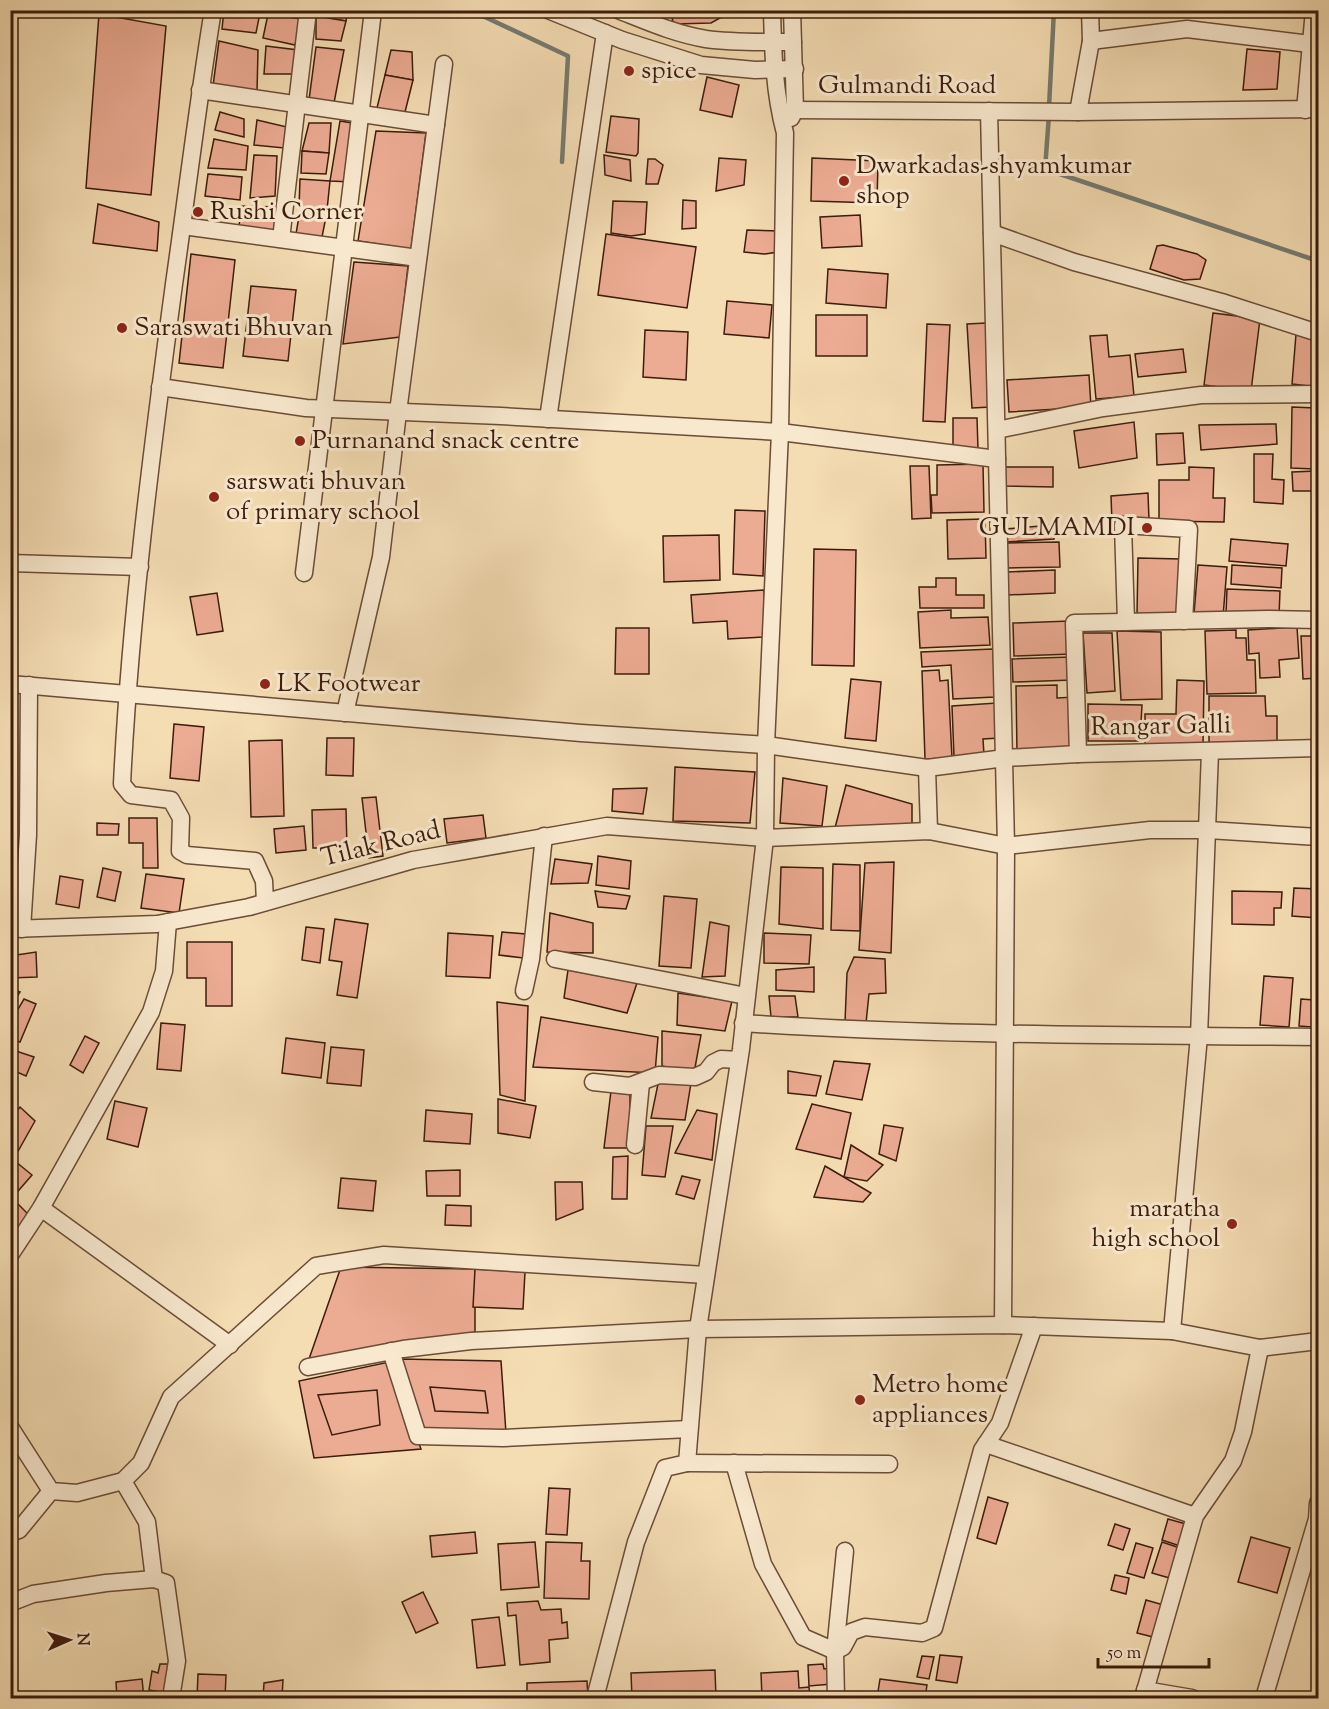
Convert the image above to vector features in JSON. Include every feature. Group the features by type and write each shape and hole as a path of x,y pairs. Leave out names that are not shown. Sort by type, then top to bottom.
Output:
{"street":[{"path":"213,10 160,387 126,694 122,784 131,795 171,800 180,818 180,851 187,855 255,861 264,881 265,902"},
{"path":"281,239 308,10"},
{"path":"548,10 605,33 701,65 755,70 795,69"},
{"path":"618,10 670,30 704,39 755,43 794,42"},
{"path":"687,1463 698,1329 739,1060 765,838 765,745 780,432 785,133 779,111 774,70 772,10"},
{"path":"785,133 795,110 792,10"},
{"path":"1071,112 1091,41 1090,10"},
{"path":"1312,110 1314,10"},
{"path":"304,573 372,20"},
{"path":"1091,41 1187,30 1315,44"},
{"path":"548,419 605,33"},
{"path":"345,713 381,557 444,64"},
{"path":"200,90 436,124"},
{"name":"Gulmandi Road","path":"795,110 1071,112 1312,110"},
{"path":"989,111 1005,758 1003,1325"},
{"path":"183,226 418,258"},
{"path":"992,233 1074,262 1225,303 1318,333"},
{"path":"160,387 306,408 780,432 998,459"},
{"path":"997,430 1103,408 1201,395 1318,394"},
{"path":"1126,622 1123,525 1189,529 1184,621"},
{"path":"10,563 140,567"},
{"path":"1078,754 1074,623 1318,620"},
{"name":"Rangar Galli","path":"10,684 580,734 765,745 927,768 1005,758 1078,754 1318,748"},
{"path":"16,929 28,835 29,685"},
{"path":"1172,1331 1199,1036 1210,752"},
{"path":"927,768 929,831"},
{"name":"Tilak Road","path":"16,929 157,924 265,902 413,860 607,826 765,838 929,831 1006,846 1150,830 1208,830 1318,837"},
{"path":"524,991 531,959 544,836"},
{"path":"10,1255 41,1208 151,1012 164,971 168,922"},
{"path":"555,959 746,996"},
{"path":"743,1023 832,1029 1005,1034 1318,1037"},
{"path":"593,1082 630,1086 659,1075 695,1077 706,1072 713,1063 721,1059 739,1060"},
{"path":"635,1145 641,1083"},
{"path":"41,1208 230,1345"},
{"path":"51,1491 77,1492 123,1481 141,1463 171,1397 316,1266 384,1255 706,1275"},
{"path":"308,1367 391,1351 471,1341 698,1329 1003,1325 1172,1331 1260,1348 1318,1341"},
{"path":"835,1651 843,1647 851,1632 865,1627 922,1633 934,1628 982,1450 1000,1423 1035,1326"},
{"path":"1192,1698 1144,1694 1195,1516 1233,1461 1243,1432 1260,1348"},
{"path":"391,1351 418,1436 503,1438 689,1429"},
{"path":"10,1427 51,1491"},
{"path":"986,1444 1195,1516"},
{"path":"595,1698 636,1542 665,1468 687,1463 889,1464"},
{"path":"734,1463 763,1564 803,1637 835,1651"},
{"path":"123,1481 147,1522 154,1579"},
{"path":"10,1533 19,1530 51,1491"},
{"path":"1264,1698 1317,1519 1318,1503"},
{"path":"836,1698 835,1651 845,1551"},
{"path":"10,1603 33,1593 154,1579 166,1583 177,1661 171,1698"},
{"path":"836,1679 848,1698"}],"building":[{"path":"224,10 260,13 256,33 222,29"},
{"path":"317,10 348,10 346,21 316,16"},
{"path":"669,10 729,10 729,13 711,23 674,24"},
{"path":"99,14 166,26 151,195 86,188"},
{"path":"268,14 302,19 295,45 263,38"},
{"path":"316,16 346,21 341,41 316,39"},
{"path":"219,41 258,50 257,92 213,86"},
{"path":"266,46 298,50 293,74 264,74"},
{"path":"316,47 344,50 334,103 309,100"},
{"path":"1247,49 1280,52 1277,89 1243,90"},
{"path":"391,50 412,52 413,80 385,75"},
{"path":"385,75 413,80 405,112 375,116"},
{"path":"707,77 739,85 732,117 700,110"},
{"path":"220,112 244,119 244,137 215,130"},
{"path":"611,116 639,119 636,156 606,152"},
{"path":"257,120 287,127 284,148 254,145"},
{"path":"340,121 352,123 352,182 330,181"},
{"path":"309,123 331,123 329,153 302,151"},
{"path":"376,131 426,133 411,249 358,241"},
{"path":"214,139 248,146 246,170 208,168"},
{"path":"302,151 329,153 326,174 301,173"},
{"path":"254,155 277,156 275,196 250,198"},
{"path":"604,155 630,160 631,181 605,175"},
{"path":"719,158 746,160 744,185 716,191"},
{"name":"Dwarkadas-shyamkumar shop","path":"812,158 878,161 877,203 811,201"},
{"path":"648,159 655,159 663,165 658,184 646,184"},
{"path":"208,174 242,177 240,200 205,196"},
{"path":"300,179 330,181 327,210 299,208"},
{"path":"683,200 696,201 696,228 682,229"},
{"path":"613,201 647,202 645,234 631,236 611,233"},
{"path":"98,204 159,222 157,251 93,243"},
{"path":"241,206 276,207 277,231 239,227"},
{"path":"860,215 862,246 822,248 820,217"},
{"path":"299,216 326,217 322,237 296,234"},
{"path":"747,230 780,231 778,252 765,254 744,252"},
{"path":"606,234 696,247 687,308 598,295"},
{"path":"1163,245 1197,254 1206,260 1200,279 1184,280 1150,269 1157,246"},
{"path":"191,254 235,260 223,368 179,363"},
{"path":"354,262 408,266 400,337 343,344"},
{"path":"828,269 888,274 886,308 826,303"},
{"path":"251,286 296,290 288,361 243,356"},
{"path":"727,301 772,305 769,338 724,334"},
{"path":"1213,313 1260,319 1251,391 1204,385"},
{"path":"816,315 867,315 867,356 816,356"},
{"path":"986,323 991,407 972,408 967,324"},
{"path":"927,324 950,325 945,422 923,421"},
{"path":"645,330 688,332 686,380 643,377"},
{"path":"1296,334 1316,337 1315,365 1318,366 1318,387 1292,384"},
{"path":"1107,335 1109,357 1130,355 1134,396 1096,399 1090,336"},
{"path":"1183,349 1186,372 1138,377 1135,354"},
{"path":"1089,375 1091,407 1009,412 1007,380"},
{"path":"1292,407 1316,408 1314,469 1291,468"},
{"path":"953,418 977,418 978,449 953,449"},
{"path":"1134,422 1137,458 1079,468 1074,431"},
{"path":"1276,424 1277,444 1201,450 1199,425"},
{"path":"1183,433 1185,463 1157,465 1156,434"},
{"path":"1317,436 1318,491 1293,491 1292,472 1316,471"},
{"path":"1254,454 1273,454 1272,479 1284,480 1283,504 1254,502"},
{"path":"983,464 984,512 932,513 931,495 937,495 937,465"},
{"path":"910,466 929,466 931,518 912,519"},
{"path":"1004,467 1053,467 1053,487 1004,486"},
{"path":"1189,467 1214,468 1213,498 1225,498 1224,522 1159,521 1159,480 1189,480"},
{"path":"1148,493 1149,521 1112,523 1111,496"},
{"path":"735,510 765,511 763,576 733,574"},
{"path":"985,519 986,558 948,559 947,520"},
{"path":"1053,525 1054,539 1006,542 1005,529"},
{"path":"719,535 720,580 664,582 663,536"},
{"path":"1231,539 1288,544 1286,566 1229,561"},
{"path":"1059,542 1060,567 1007,568 1007,543"},
{"path":"814,549 856,550 854,666 812,665"},
{"path":"1138,558 1181,559 1180,616 1137,615"},
{"path":"1198,565 1227,567 1223,617 1194,614"},
{"path":"1232,565 1282,568 1281,588 1231,584"},
{"path":"1055,570 1055,593 1008,595 1007,572"},
{"path":"936,578 956,578 956,595 984,595 984,608 920,608 919,587 936,587"},
{"path":"1227,589 1280,591 1279,616 1226,613"},
{"path":"764,590 766,637 728,639 727,621 693,623 691,595"},
{"path":"217,593 223,631 197,635 190,597"},
{"path":"951,610 951,618 988,617 990,645 920,648 918,612"},
{"path":"1070,621 1072,654 1014,656 1013,623"},
{"path":"1297,627 1299,658 1279,660 1280,677 1260,678 1259,653 1249,654 1248,630"},
{"path":"616,628 649,628 649,674 615,674"},
{"path":"1236,630 1236,638 1246,638 1247,660 1255,660 1256,693 1207,694 1205,631"},
{"path":"1117,631 1161,632 1162,699 1121,700"},
{"path":"1083,633 1112,633 1115,691 1087,693"},
{"path":"1301,636 1318,636 1318,678 1303,679"},
{"path":"993,649 995,697 953,699 951,665 922,667 921,652"},
{"path":"1071,657 1072,680 1013,682 1012,659"},
{"path":"939,670 940,681 948,680 952,758 925,759 922,671"},
{"path":"851,679 881,682 876,741 845,738"},
{"path":"1177,680 1204,681 1203,746 1145,745 1145,714 1176,714"},
{"path":"1057,685 1057,698 1075,697 1076,752 1017,753 1016,686"},
{"path":"1209,696 1265,696 1266,716 1277,716 1277,743 1209,743"},
{"path":"997,703 999,738 983,739 984,755 954,757 952,706"},
{"path":"1088,704 1142,705 1140,741 1088,741"},
{"path":"1315,716 1318,716 1318,742 1317,742"},
{"path":"174,724 204,727 199,781 170,778"},
{"path":"327,738 354,738 353,776 326,775"},
{"path":"282,740 284,816 251,817 249,741"},
{"path":"675,767 755,772 750,823 673,821"},
{"path":"783,778 827,786 822,826 780,823"},
{"path":"846,785 912,804 912,825 835,828"},
{"path":"647,788 643,814 612,811 613,789"},
{"path":"376,797 383,856 369,858 362,798"},
{"path":"346,809 347,848 313,848 312,810"},
{"path":"483,815 486,838 447,843 444,819"},
{"path":"129,818 157,818 158,868 143,868 143,843 129,843"},
{"path":"97,823 119,824 118,835 97,835"},
{"path":"304,826 306,850 276,853 274,829"},
{"path":"598,856 631,861 629,889 596,885"},
{"path":"555,859 592,864 588,883 551,884"},
{"path":"894,862 891,953 859,950 865,863"},
{"path":"833,864 860,865 860,931 831,930"},
{"path":"781,867 823,868 823,929 779,924"},
{"path":"10,868 16,869 13,914 10,914"},
{"path":"103,868 121,872 115,901 97,897"},
{"path":"146,874 184,879 179,913 141,908"},
{"path":"60,876 83,880 79,908 56,904"},
{"path":"1294,888 1318,889 1318,918 1292,916"},
{"path":"595,891 630,896 626,909 598,907"},
{"path":"1232,891 1282,892 1281,908 1274,908 1274,925 1232,924"},
{"path":"664,896 697,899 691,968 659,966"},
{"path":"550,913 593,923 593,953 547,952"},
{"path":"335,919 368,924 357,998 337,995 342,962 329,960"},
{"path":"710,922 729,926 725,976 702,977"},
{"path":"306,927 324,929 320,963 302,960"},
{"path":"502,932 526,934 523,958 499,955"},
{"path":"448,933 493,936 490,978 446,976"},
{"path":"764,933 811,935 809,964 764,963"},
{"path":"187,942 232,942 232,1006 206,1006 206,978 187,978"},
{"path":"36,952 37,977 10,978 10,956"},
{"path":"854,957 885,959 886,993 869,994 866,1023 845,1022 847,973"},
{"path":"814,967 814,992 776,990 776,970"},
{"path":"568,970 637,983 627,1013 564,998"},
{"path":"1264,976 1293,978 1289,1027 1260,1025"},
{"path":"10,989 20,992 10,1008"},
{"path":"678,993 732,1001 725,1031 677,1025"},
{"path":"769,996 795,996 798,1017 771,1017"},
{"path":"24,999 36,1004 20,1042 10,1039 10,1023"},
{"path":"1301,999 1314,1000 1312,1027 1299,1026"},
{"path":"497,1002 528,1006 525,1101 500,1095"},
{"path":"541,1017 658,1037 655,1073 533,1067"},
{"path":"161,1023 185,1025 181,1071 157,1069"},
{"path":"662,1031 701,1035 694,1073 662,1066"},
{"path":"85,1036 99,1043 83,1073 70,1065"},
{"path":"286,1038 325,1043 321,1078 282,1073"},
{"path":"331,1047 364,1050 361,1086 327,1083"},
{"path":"10,1049 34,1057 26,1076 10,1069"},
{"path":"834,1061 870,1064 862,1100 826,1094"},
{"path":"788,1071 821,1076 816,1096 788,1093"},
{"path":"659,1079 691,1083 685,1120 651,1118"},
{"path":"611,1091 630,1094 630,1148 604,1148"},
{"path":"498,1099 536,1106 530,1138 498,1133"},
{"path":"115,1101 147,1108 138,1147 107,1139"},
{"path":"812,1104 851,1113 841,1159 796,1149"},
{"path":"20,1107 35,1121 17,1153 10,1146 10,1120"},
{"path":"426,1110 472,1114 470,1144 424,1141"},
{"path":"697,1110 717,1114 712,1160 675,1153"},
{"path":"884,1125 903,1128 896,1161 879,1154"},
{"path":"646,1126 673,1126 665,1177 642,1175"},
{"path":"851,1145 883,1165 867,1181 844,1177"},
{"path":"628,1156 627,1199 612,1199 613,1157"},
{"path":"10,1157 32,1175 12,1198 10,1197"},
{"path":"825,1166 871,1193 863,1202 814,1197"},
{"path":"460,1170 460,1196 427,1196 426,1171"},
{"path":"682,1176 700,1180 694,1199 676,1194"},
{"path":"341,1178 376,1181 373,1211 338,1208"},
{"path":"555,1182 582,1182 583,1209 556,1220"},
{"path":"12,1198 29,1215 10,1241 10,1200"},
{"path":"446,1205 471,1206 471,1226 445,1225"},
{"path":"341,1267 475,1269 475,1332 309,1359"},
{"path":"475,1269 525,1272 523,1309 473,1307"},
{"path":"400,1359 501,1361 506,1433 422,1431"},
{"path":"389,1362 421,1449 314,1458 299,1381"},
{"path":"430,1387 485,1391 488,1413 435,1411"},
{"path":"377,1390 380,1425 332,1435 318,1395"},
{"path":"549,1488 570,1489 567,1535 546,1534"},
{"path":"988,1497 1008,1503 996,1544 977,1538"},
{"path":"1168,1519 1186,1524 1180,1546 1162,1540"},
{"path":"1115,1524 1130,1529 1123,1550 1108,1545"},
{"path":"475,1532 477,1553 432,1557 430,1536"},
{"path":"1251,1537 1290,1548 1277,1593 1238,1582"},
{"path":"535,1542 539,1587 501,1590 498,1544"},
{"path":"546,1542 582,1543 581,1561 590,1561 589,1599 544,1598"},
{"path":"1162,1542 1180,1548 1173,1579 1152,1573"},
{"path":"1136,1543 1153,1548 1144,1578 1127,1573"},
{"path":"1115,1575 1129,1578 1126,1594 1111,1590"},
{"path":"423,1592 438,1623 416,1633 402,1602"},
{"path":"1146,1600 1167,1606 1157,1638 1137,1633"},
{"path":"538,1601 541,1610 561,1609 562,1623 567,1622 568,1638 549,1640 550,1662 520,1665 516,1615 508,1616 507,1603"},
{"path":"499,1617 505,1665 477,1668 472,1620"},
{"path":"940,1655 962,1657 957,1683 936,1680"},
{"path":"922,1656 934,1657 929,1679 917,1677"},
{"path":"160,1664 171,1664 166,1693 149,1690 152,1671 158,1673"},
{"path":"823,1664 824,1669 831,1668 832,1684 809,1686 808,1665"},
{"path":"715,1670 716,1698 632,1698 631,1673"},
{"path":"798,1671 799,1688 809,1687 810,1698 762,1698 761,1673"},
{"path":"198,1674 226,1675 225,1698 197,1698"},
{"path":"142,1679 144,1698 117,1698 116,1682"},
{"path":"880,1679 927,1685 925,1698 877,1698"},
{"path":"283,1680 282,1698 263,1698 264,1683"},
{"path":"587,1681 588,1698 527,1698 527,1683"}],"waterway":[{"path":"470,10 568,56 562,162"},
{"path":"1049,107 1054,10"},
{"path":"1049,115 1045,169 1318,261"}],"place":[{"name":"spice","path":"629,71"},
{"name":"Dwarkadas-shyamkumar shop","path":"844,181"},
{"name":"Rushi Corner","path":"198,212"},
{"name":"Saraswati Bhuvan","path":"122,328"},
{"name":"Purnanand snack centre","path":"300,441"},
{"name":"sarswati bhuvan of primary school","path":"214,497"},
{"name":"GULMAMDI","path":"1147,528"},
{"name":"LK Footwear","path":"265,684"},
{"name":"maratha high school","path":"1232,1224"},
{"name":"Metro home appliances","path":"860,1400"}]}
